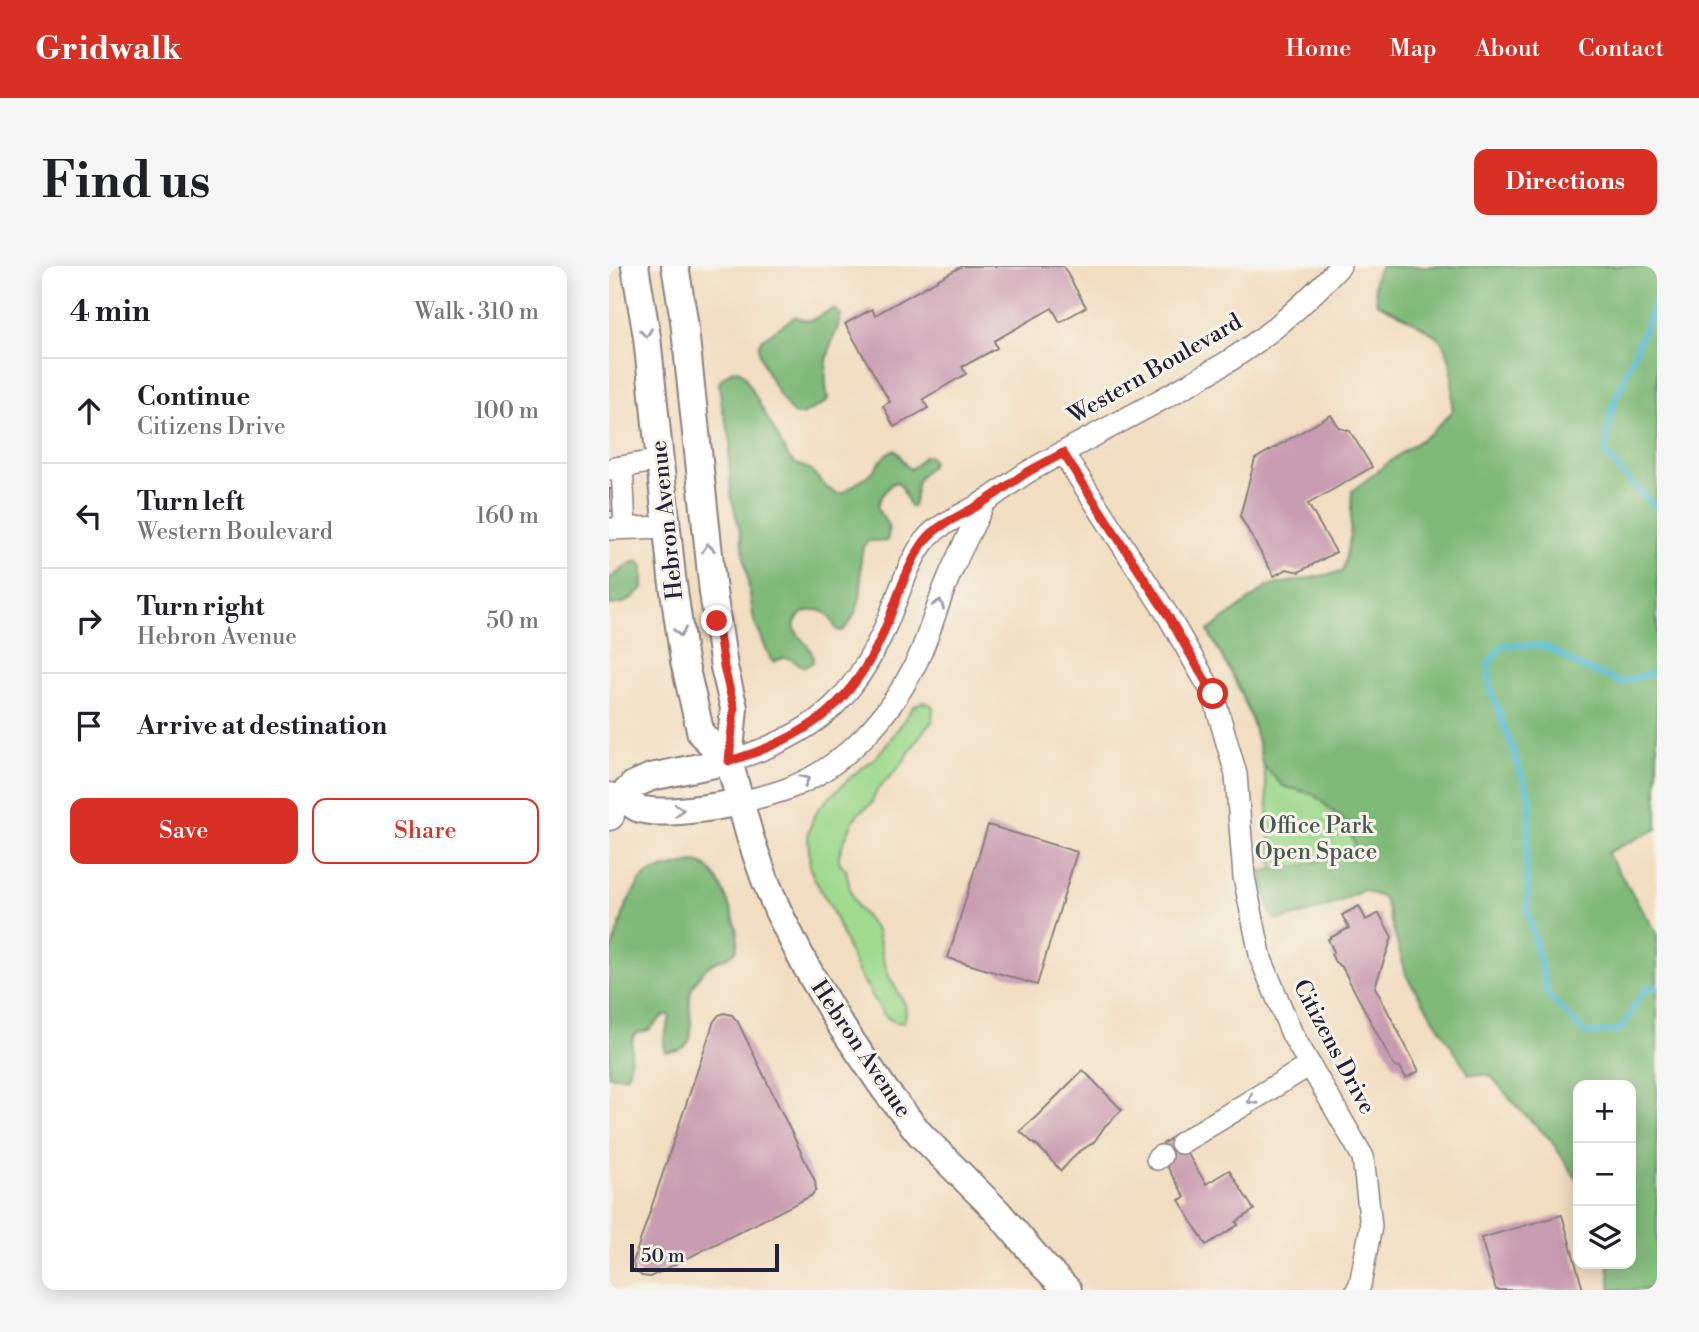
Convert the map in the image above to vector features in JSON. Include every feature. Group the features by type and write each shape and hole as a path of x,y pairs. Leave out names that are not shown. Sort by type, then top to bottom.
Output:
{"main road":[{"name":"Hebron Avenue","path":"635,266 647,337 682,650 701,734 729,761"},
{"name":"Hebron Avenue","path":"675,266 684,320 716,611 724,667 734,708 729,761 761,868 781,918 804,963 854,1046 890,1097 920,1133 997,1211 1068,1290"},
{"path":"612,802 633,785 651,777 729,761"},
{"path":"612,802 652,811 703,808 740,802"}],"street":[{"name":"Western Boulevard","path":"729,761 795,735 818,721 850,688 876,649 920,548 935,531 1026,474 1232,359 1304,303 1340,266"},
{"name":"Citizens Drive","path":"1063,453 1167,614 1213,694 1235,774 1244,877 1261,959 1292,1034 1363,1157 1371,1226 1357,1290"},
{"path":"660,460 615,468 617,529 667,527"},
{"path":"740,802 786,789 825,769 857,743 882,715 919,657 947,581 985,501"},
{"path":"1181,1143 1310,1065"}],"green space":[{"path":"1381,266 1657,266 1657,829 1607,853 1657,933 1657,1290 1611,1290 1609,1269 1636,1269 1636,1080 1573,1080 1573,1174 1550,1139 1490,1075 1469,1074 1407,977 1384,898 1363,890 1332,905 1302,915 1279,920 1271,915 1261,871 1306,865 1356,847 1345,822 1313,794 1283,786 1262,764 1251,717 1238,685 1208,631 1268,586 1342,572 1350,538 1352,491 1431,433 1452,412 1452,376 1449,358 1442,342 1431,332 1377,303 1374,281"},
{"path":"834,309 841,315 827,361 828,399 802,415 796,415 774,386 761,357 759,345 761,340 796,316 805,321"},
{"path":"736,370 744,375 789,458 810,469 827,488 837,493 843,493 872,472 887,453 894,450 910,469 924,456 931,459 932,465 918,480 913,506 910,507 901,486 896,482 883,494 878,507 888,526 887,541 870,541 864,546 861,557 860,598 846,627 842,631 837,630 828,615 815,610 805,612 797,619 797,633 813,656 813,662 805,666 784,658 774,662 771,660 754,621 740,531 731,496 731,441 719,384 721,379"},
{"path":"638,561 643,566 643,588 628,601 609,605 609,579"},
{"name":"Office Park Open Space","path":"1208,631 1385,854 1280,911 1274,879 1267,791 1255,729 1244,700"},
{"path":"922,702 933,707 932,721 900,766 877,790 871,804 854,819 839,855 839,862 846,869 857,907 877,930 889,976 905,1005 904,1022 898,1022 884,1015 857,970 831,908 810,868 808,834 818,809 875,758 913,707"},
{"path":"692,862 707,867 721,886 735,922 735,951 709,966 694,984 690,993 691,1036 687,1044 680,1049 666,1052 664,1040 670,1018 669,1015 664,1015 649,1030 633,1037 626,1076 609,1076 609,958 627,903 646,875"}],"building":[{"path":"962,266 1063,266 1086,307 1060,322 1052,308 994,341 997,348 962,367 966,374 923,399 928,408 894,427 883,406 890,402 845,324 872,309 875,315"},
{"path":"1331,415 1339,428 1350,431 1372,467 1308,504 1336,552 1299,572 1287,569 1274,576 1240,516 1255,459"},
{"path":"609,489 613,489 616,511 609,511"},
{"path":"988,825 1077,852 1037,985 948,958"},
{"path":"1359,906 1366,920 1379,913 1392,937 1375,987 1419,1071 1406,1078 1400,1067 1394,1066 1342,967 1335,962 1331,954 1334,952 1328,939 1349,928 1342,915"},
{"path":"724,1013 732,1015 738,1022 815,1181 816,1190 811,1196 650,1277 642,1276 635,1271 634,1259 714,1021"},
{"path":"1083,1070 1122,1110 1105,1126 1094,1142 1076,1154 1061,1171 1020,1131"},
{"path":"1176,1135 1206,1184 1229,1170 1254,1210 1236,1222 1238,1225 1206,1245 1179,1200 1185,1197 1156,1148"},
{"path":"1562,1215 1573,1254 1573,1269 1577,1269 1583,1290 1496,1290 1481,1238"}],"waterway":[{"path":"1657,298 1612,408 1605,452 1657,509"},
{"path":"1657,672 1621,682 1581,667 1545,646 1503,645 1489,662 1490,687 1531,800 1526,859 1528,915 1548,995 1586,1034 1620,1030 1645,989 1657,987"}],"route":[{"path":"717,621 734,708 729,761 777,744 825,715 850,688 876,649 920,548 927,539 935,531 1063,453 1167,614 1213,694"}]}
